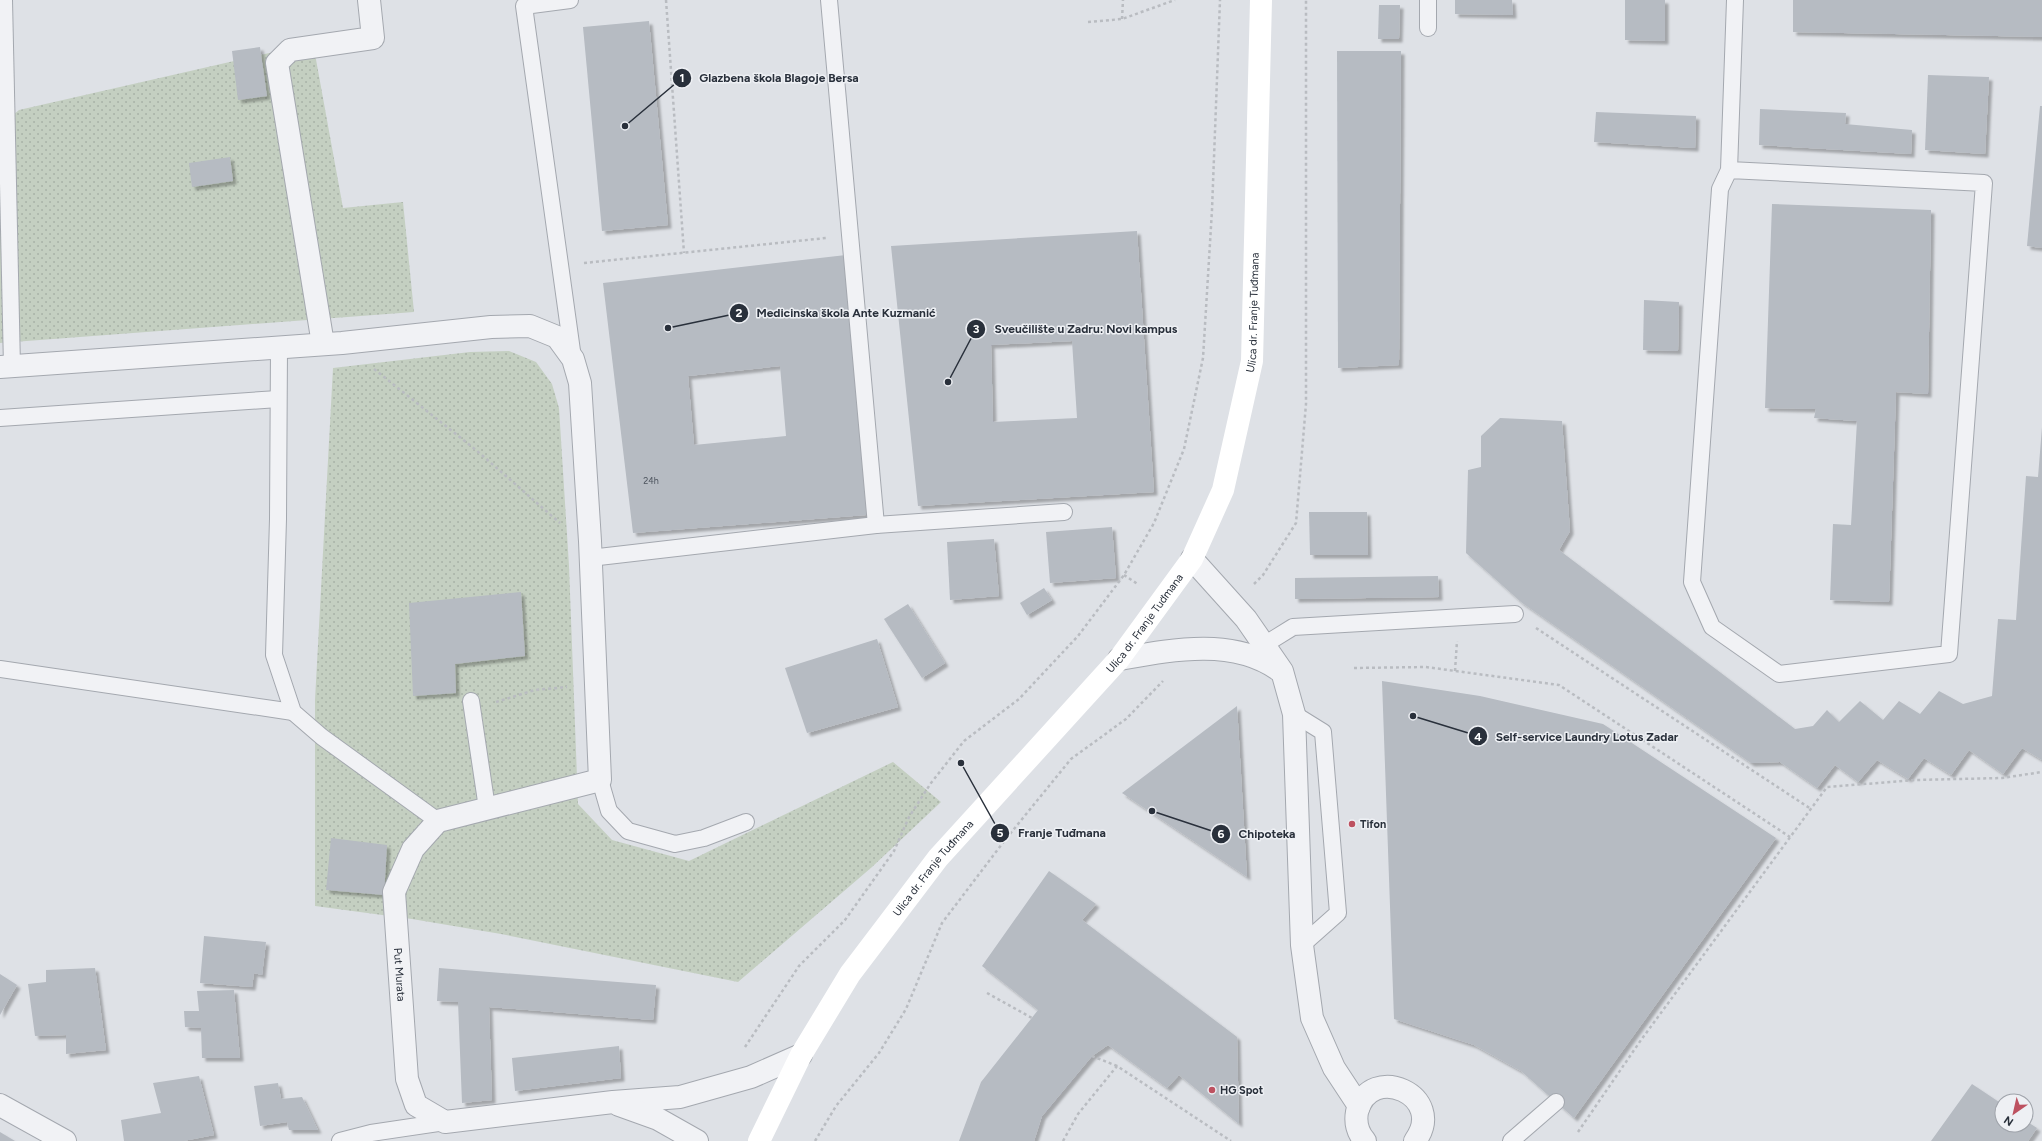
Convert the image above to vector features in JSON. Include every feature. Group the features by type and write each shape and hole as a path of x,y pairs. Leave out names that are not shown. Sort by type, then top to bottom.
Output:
{"main road":[{"name":"Ulica dr. Franje Tuđmana","path":"759,1141 801,1055 850,974 938,858 1119,659 1192,559 1223,490 1252,360 1261,0"}],"street":[{"path":"332,344 277,63 290,50 373,38 369,0"},
{"path":"6,367 332,344 491,327 530,326 557,337 573,359 580,382 590,549 600,780 438,821"},
{"path":"1192,559 1246,618 1282,671 1294,714 1302,945 1312,1018 1334,1068 1359,1106"},
{"path":"1119,659 1182,648 1237,652 1268,661 1282,671"},
{"name":"Put Murata","path":"438,821 413,849 394,892 407,1079 416,1104 444,1122"},
{"path":"444,1122 613,1102 680,1097 751,1078 801,1055"},
{"path":"1365,1141 1357,1126 1356,1116 1359,1106 1365,1098 1377,1089 1392,1087 1402,1089 1411,1094 1422,1109 1423,1127 1420,1139"},
{"path":"613,1102 658,1119 697,1141"},
{"path":"0,1105 65,1141"}],"lane":[{"path":"4,0 6,367"},
{"path":"570,0 524,6 573,359"},
{"path":"829,0 876,526"},
{"path":"1428,0 1428,28"},
{"path":"1729,170 1984,183 1949,654 1779,674 1712,627 1692,582 1720,190 1729,170 1735,0"},
{"path":"279,348 278,519 274,655 293,712 322,737 438,821"},
{"path":"0,418 278,399"},
{"path":"590,549 1064,512"},
{"path":"1264,645 1293,627 1515,614"},
{"path":"0,669 293,712"},
{"path":"471,701 488,808"},
{"path":"1294,714 1323,732 1338,913 1302,945"},
{"path":"600,780 609,811 628,831 675,844 704,838 746,822"},
{"path":"1511,1141 1556,1102"},
{"path":"340,1141 371,1133 444,1122"}],"path":[{"path":"666,0 684,253"},
{"path":"1122,19 1123,0"},
{"path":"1088,22 1122,19 1175,0"},
{"path":"743,1051 799,966 845,920 894,851 909,817 931,783 964,741 1019,699 1078,636 1124,575 1154,523 1184,449 1203,358 1212,210 1220,0"},
{"path":"1263,575 1296,524 1306,404 1306,0"},
{"path":"560,265 850,235"},
{"path":"332,344 476,450 590,549"},
{"path":"1515,614 1811,809"},
{"path":"1354,668 1426,667 1560,685 1790,838"},
{"path":"815,1141 836,1106 879,1053 906,1009 942,923 1005,840 1071,759 1126,719 1169,675"},
{"path":"495,702 535,690 596,685"},
{"path":"1578,1132 1641,1040 1827,787 1915,780 2002,778 2042,772"},
{"path":"987,993 1032,1018"},
{"path":"1092,1056 1117,1066 1231,1141"},
{"path":"1063,1141 1078,1114 1117,1066"}],"green space":[{"path":"313,43 343,208 403,202 414,312 0,343 0,126 19,110"},
{"path":"509,351 536,362 552,384 559,408 569,566 578,804 612,840 689,861 893,762 941,802 872,867 738,982 501,934 412,919 315,906 315,700 333,368 470,352"}],"building":[{"path":"1455,0 1512,0 1513,15 1455,14"},
{"path":"1625,0 1665,0 1665,41 1625,40"},
{"path":"1793,0 2042,0 2042,37 1793,32"},
{"path":"1379,5 1400,5 1399,39 1378,39"},
{"path":"649,21 668,225 602,231 583,27"},
{"path":"260,47 267,96 238,100 232,51"},
{"path":"1337,51 1401,51 1399,365 1338,368"},
{"path":"1928,75 1989,77 1985,154 1925,150"},
{"path":"2040,106 2042,106 2042,248 2027,246"},
{"path":"1760,109 1846,113 1845,124 1912,130 1911,154 1759,145"},
{"path":"1596,112 1696,116 1695,148 1594,142"},
{"path":"230,157 233,181 192,187 189,163"},
{"path":"1772,204 1931,210 1928,394 1896,392 1889,602 1830,600 1833,524 1851,525 1857,421 1814,418 1816,409 1765,408"},
{"path":"1137,231 1154,492 918,506 891,246","holes":["1072,341 1077,418 993,422 991,345"]},
{"path":"846,255 866,515 633,533 603,283","holes":["780,366 786,436 694,445 688,376"]},
{"path":"1644,300 1679,302 1678,351 1643,350"},
{"path":"1500,418 1562,421 1570,531 1559,550 1795,729 1813,726 1827,710 1839,722 1860,701 1883,720 1899,701 1920,714 1939,691 1963,704 1992,696 1998,619 2016,620 2026,476 2038,477 2042,427 2042,760 2022,748 2003,774 1969,750 1951,775 1924,758 1908,779 1877,760 1858,782 1835,765 1817,788 1780,762 1751,763 1521,602 1466,553 1468,470 1481,467 1481,436"},
{"path":"1309,512 1367,512 1368,555 1310,555"},
{"path":"1112,527 1116,578 1050,583 1046,532"},
{"path":"994,539 999,596 950,600 947,542"},
{"path":"1438,576 1439,597 1295,599 1295,578"},
{"path":"1044,588 1052,600 1027,615 1020,603"},
{"path":"521,592 525,656 455,664 456,693 413,696 409,603"},
{"path":"908,604 945,663 922,678 884,619"},
{"path":"877,639 898,707 807,733 785,668"},
{"path":"1382,681 1480,696 1603,724 1776,838 1574,1118 1521,1071 1474,1045 1394,1019"},
{"path":"1237,706 1247,877 1122,793"},
{"path":"331,838 387,845 384,895 326,890"},
{"path":"1049,871 1096,904 1082,920 1237,1037 1239,1124 1179,1075 1167,1088 1108,1045 1092,1056 1042,1116 1034,1141 959,1141 981,1082 1038,1010 982,966"},
{"path":"204,936 266,942 262,975 254,973 252,987 200,983"},
{"path":"95,968 106,1050 66,1054 66,1035 35,1036 28,984 46,982 46,970"},
{"path":"439,968 656,985 653,1020 489,1007 492,1100 462,1103 458,1002 437,1001"},
{"path":"0,974 17,985 0,1015"},
{"path":"234,990 240,1058 202,1058 201,1028 185,1027 184,1011 199,1011 197,991"},
{"path":"619,1046 621,1078 515,1091 512,1058"},
{"path":"199,1076 214,1135 183,1141 124,1141 121,1120 161,1113 153,1083"},
{"path":"278,1083 281,1099 302,1097 318,1130 289,1130 287,1122 260,1126 254,1086"},
{"path":"1972,1084 1994,1099 1994,1133 2034,1133 2028,1141 1931,1141"},
{"path":"0,1132 15,1141 0,1141"}],"place":[{"name":"Glazbena škola Blagoje Bersa","path":"625,126"},
{"name":"Medicinska škola Ante Kuzmanić","path":"668,328"},
{"name":"Sveučilište u Zadru: Novi kampus","path":"948,382"},
{"name":"Self-service Laundry Lotus Zadar","path":"1413,716"},
{"name":"Franje Tuđmana","path":"961,763"},
{"name":"Chipoteka","path":"1152,811"},
{"name":"Tifon","path":"1352,824"},
{"name":"HG Spot","path":"1212,1090"}]}
